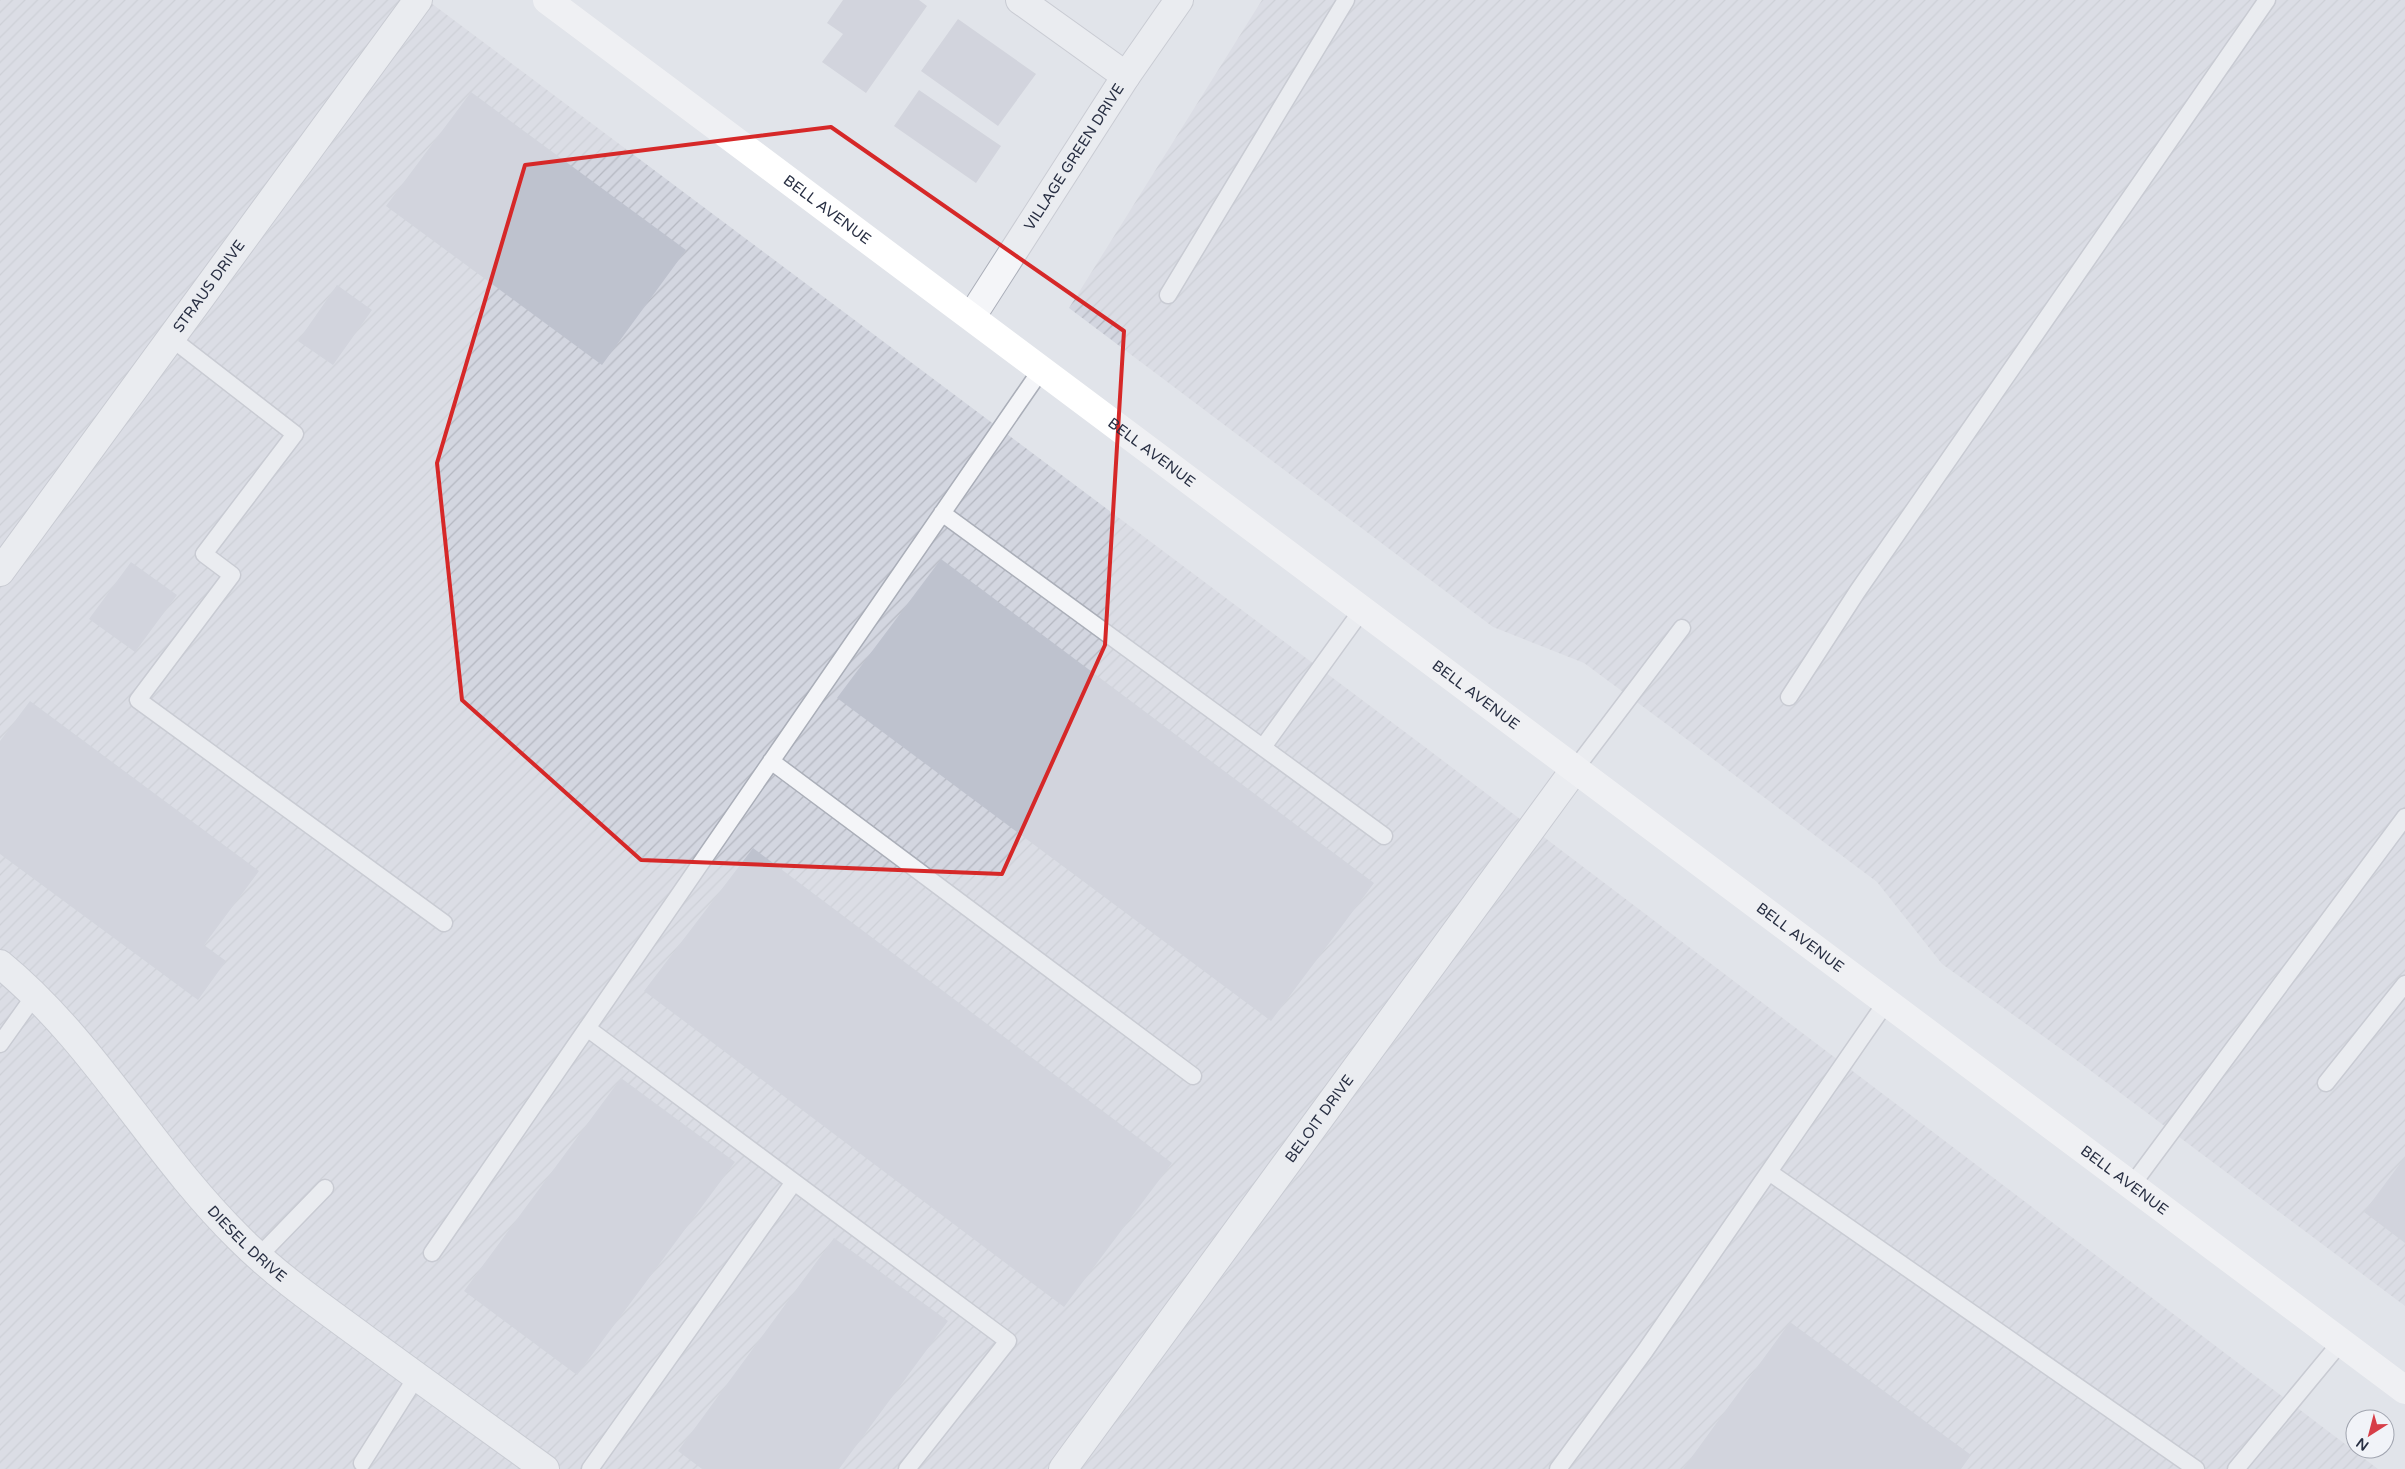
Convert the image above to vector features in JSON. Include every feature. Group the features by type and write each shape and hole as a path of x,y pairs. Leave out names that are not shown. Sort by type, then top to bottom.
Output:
{"main road":[{"name":"BELL AVENUE","path":"547,0 972,316 1041,370 2405,1390"}],"street":[{"name":"STRAUS DRIVE","path":"0,572 418,0"},
{"path":"1020,0 1126,76"},
{"name":"VILLAGE GREEN DRIVE","path":"972,316 1126,76 1179,0"},
{"name":"BELOIT DRIVE","path":"1063,1469 1575,769"},
{"name":"DIESEL DRIVE","path":"0,964 35,995 66,1029 196,1190 240,1239 289,1283 544,1469"}],"lane":[{"path":"1168,295 1346,0"},
{"path":"1789,697 1857,592 2267,0"},
{"path":"171,338 295,434 204,554 232,575 138,700 444,923"},
{"path":"432,1253 1041,370"},
{"path":"942,512 1384,836"},
{"path":"1263,747 1362,610"},
{"path":"1575,769 1682,628"},
{"path":"771,761 1193,1076"},
{"path":"2132,1186 2405,817"},
{"path":"2326,1084 2405,984"},
{"path":"0,1044 35,995"},
{"path":"1558,1469 1646,1351 1886,1001"},
{"path":"586,1028 1008,1341 907,1469"},
{"path":"1769,1172 2196,1469"},
{"path":"590,1469 794,1182"},
{"path":"259,1256 325,1188"},
{"path":"2236,1469 2341,1342"},
{"path":"362,1464 417,1376"}],"highlighted area":[{"path":"831,127 1124,331 1105,645 1002,874 641,860 462,700 437,463 525,165"}],"shaded area":[{"path":"0,0 427,0 1421,744 2345,1444 2345,1459 2365,1459 2378,1469 0,1469"},
{"path":"1262,0 2405,0 2405,1306 2075,1059 1942,964 1877,882 1665,723 1584,663 1493,627 1069,308"}],"building":[{"path":"843,0 919,0 927,6 866,93 822,62 843,34 827,23"},
{"path":"958,19 1036,74 998,126 921,71"},
{"path":"919,90 1001,146 976,183 894,126"},
{"path":"471,92 686,250 602,365 386,206"},
{"path":"337,285 372,310 333,365 298,341"},
{"path":"941,559 1374,883 1271,1021 837,698"},
{"path":"131,562 177,595 135,652 89,619"},
{"path":"30,701 259,871 204,945 226,961 198,1000 0,854 0,741"},
{"path":"753,848 1172,1163 1064,1307 644,991"},
{"path":"621,1078 735,1162 577,1375 464,1291"},
{"path":"2405,1157 2405,1243 2364,1212"},
{"path":"834,1238 948,1321 839,1469 702,1469 678,1451"},
{"path":"1790,1322 1971,1455 1961,1469 1683,1469"}]}
